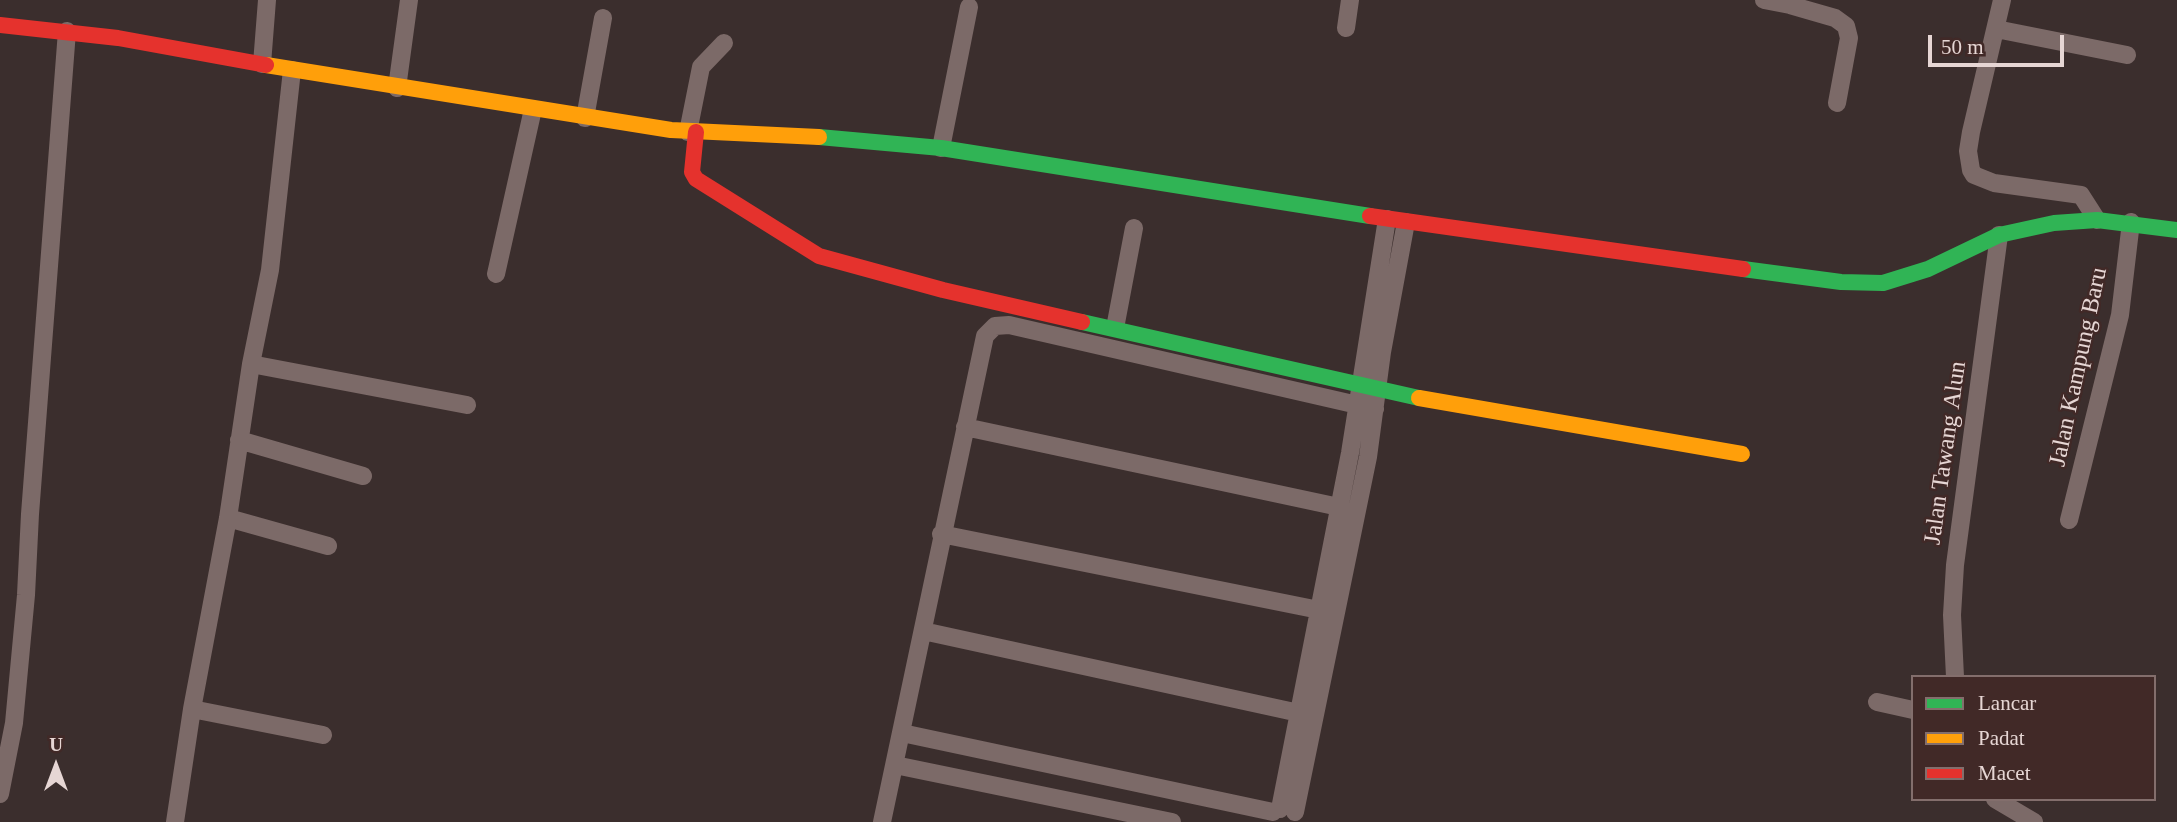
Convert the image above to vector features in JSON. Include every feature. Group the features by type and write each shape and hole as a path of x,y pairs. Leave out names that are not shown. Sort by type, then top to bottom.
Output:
{"street":[{"path":"262,64 267,0"},
{"path":"397,88 409,0"},
{"path":"1346,28 1350,0"},
{"path":"1764,0 1791,3 1835,18 1846,26 1850,38 1837,103"},
{"path":"2003,0 1968,151 1971,170 1975,176 1994,183 2025,184 2081,195 2097,220"},
{"path":"942,148 969,7"},
{"path":"585,118 603,18"},
{"path":"0,25 66,31 585,118 692,132 852,139 942,148 1106,177 1406,222 1841,282 1883,282 1928,269 1999,236 2054,223 2097,220 2131,222 2177,230"},
{"path":"1996,30 2127,55"},
{"path":"0,794 14,723 26,595 66,31"},
{"path":"724,43 701,68 692,132 692,172 696,179 774,225 819,256 871,268 943,290 1115,328 1358,396"},
{"path":"176,822 192,709 228,518 251,364 270,271 292,70"},
{"path":"496,274 533,109"},
{"path":"1387,219 1388,273"},
{"path":"1283,815 1298,713 1329,612 1339,507 1358,396 1374,350 1388,273 1406,222"},
{"name":"Jalan Kampung Baru","path":"2069,520 2120,315 2131,222"},
{"path":"1115,328 1133,228"},
{"name":"Jalan Tawang Alun","path":"1955,675 1952,615 1955,565 1999,236"},
{"path":"882,822 985,336 995,326 1009,325 1376,400 1742,454"},
{"path":"1283,815 1376,400 1374,350"},
{"path":"251,364 467,405"},
{"path":"965,427 1339,507"},
{"path":"239,440 363,476"},
{"path":"228,518 328,545"},
{"path":"942,534 1329,612"},
{"path":"922,631 1298,713"},
{"path":"1877,702 1911,710"},
{"path":"192,709 323,735"},
{"path":"902,733 1283,815"},
{"path":"894,765 1172,822"},
{"path":"1085,803 1090,772"},
{"path":"1998,801 2034,822"}],"traffic: fast":[{"path":"819,137 941,148 1370,216"},
{"path":"1743,269 1841,282 1883,283 1928,269 1999,235 2054,223 2097,220 2177,230"},
{"path":"1082,322 1419,398"}],"traffic: slow":[{"path":"266,65 671,130 819,137"},
{"path":"1419,398 1742,454"}],"traffic: jam":[{"path":"0,25 118,38 266,65"},
{"path":"696,132 692,172 696,179 819,256 943,290 1082,322"},
{"path":"1370,216 1743,269"}]}
